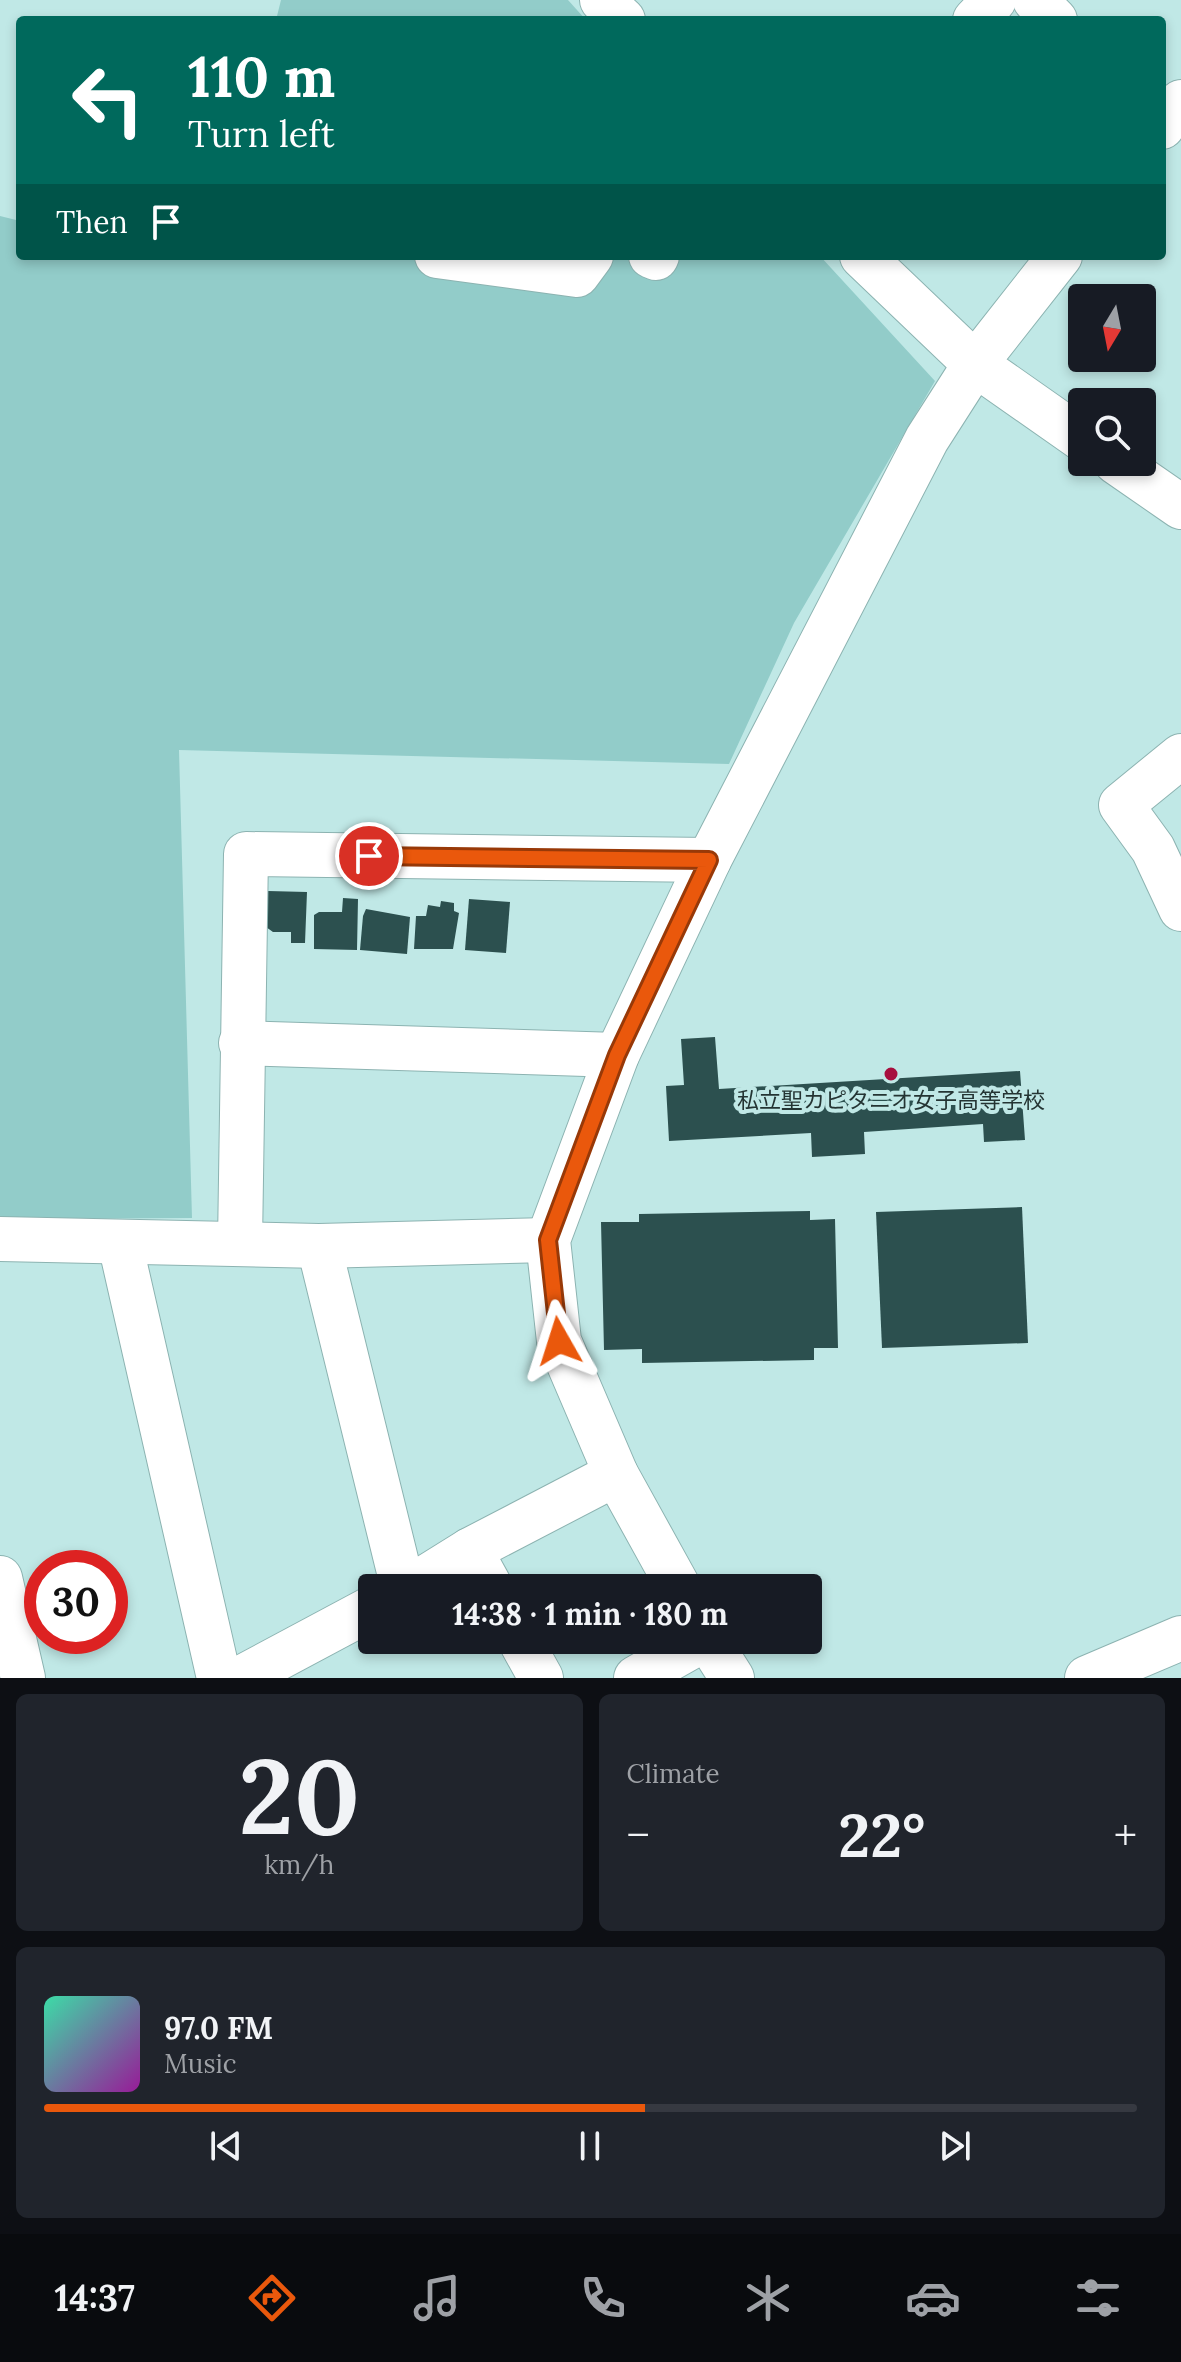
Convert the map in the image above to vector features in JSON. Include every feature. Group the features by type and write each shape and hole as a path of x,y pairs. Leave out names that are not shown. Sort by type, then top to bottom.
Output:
{"street":[{"path":"602,0 619,16"},
{"path":"979,16 994,0"},
{"path":"1035,0 1051,16"},
{"path":"1166,121 1181,102"},
{"path":"1166,130 1181,145"},
{"path":"466,260 577,275 588,260"},
{"path":"866,260 975,364 1068,429"},
{"path":"671,1574 616,1474 559,1341 548,1240 617,1055 709,860 927,439 975,364 1057,260"},
{"path":"1136,476 1181,507"},
{"path":"1181,756 1121,805 1153,849 1181,909"},
{"path":"240,1243 246,854 709,860"},
{"path":"241,1043 617,1055"},
{"path":"0,1239 319,1246 548,1240"},
{"path":"120,1243 219,1678"},
{"path":"319,1246 400,1574"},
{"path":"431,1574 470,1550 616,1474"},
{"path":"470,1550 483,1574"},
{"path":"2,1599 23,1678"},
{"path":"241,1678 358,1615"},
{"path":"1087,1678 1181,1638"},
{"path":"528,1654 541,1678"},
{"path":"636,1678 680,1654"},
{"path":"716,1654 732,1678"}],"shaded area":[{"path":"281,0 568,0 582,16 277,16"},
{"path":"0,216 16,220 16,260 824,260 935,381 794,623 729,764 179,750 192,1218 0,1219"}],"building":[{"path":"268,891 307,892 305,943 291,943 291,932 273,932 266,927"},
{"path":"343,898 358,899 357,950 314,949 314,915 319,912 342,912"},
{"path":"469,899 510,902 506,953 465,950"},
{"path":"441,901 454,903 454,911 459,913 453,949 414,949 416,916 426,916 428,905 440,907"},
{"path":"366,909 410,917 407,954 360,950"},
{"path":"715,1037 719,1089 1020,1071 1025,1140 984,1142 983,1124 864,1132 865,1154 812,1157 811,1133 669,1141 666,1086 684,1085 681,1039"},
{"path":"1022,1207 1028,1343 882,1348 876,1212"},
{"path":"810,1211 810,1220 835,1219 838,1348 814,1348 814,1360 642,1363 642,1349 604,1350 601,1222 639,1222 639,1214"}],"place":[{"name":"私立聖カピタニオ女子高等学校","path":"891,1074"}],"route":[{"path":"369,856 709,860 617,1055 548,1240 559,1341"}]}
